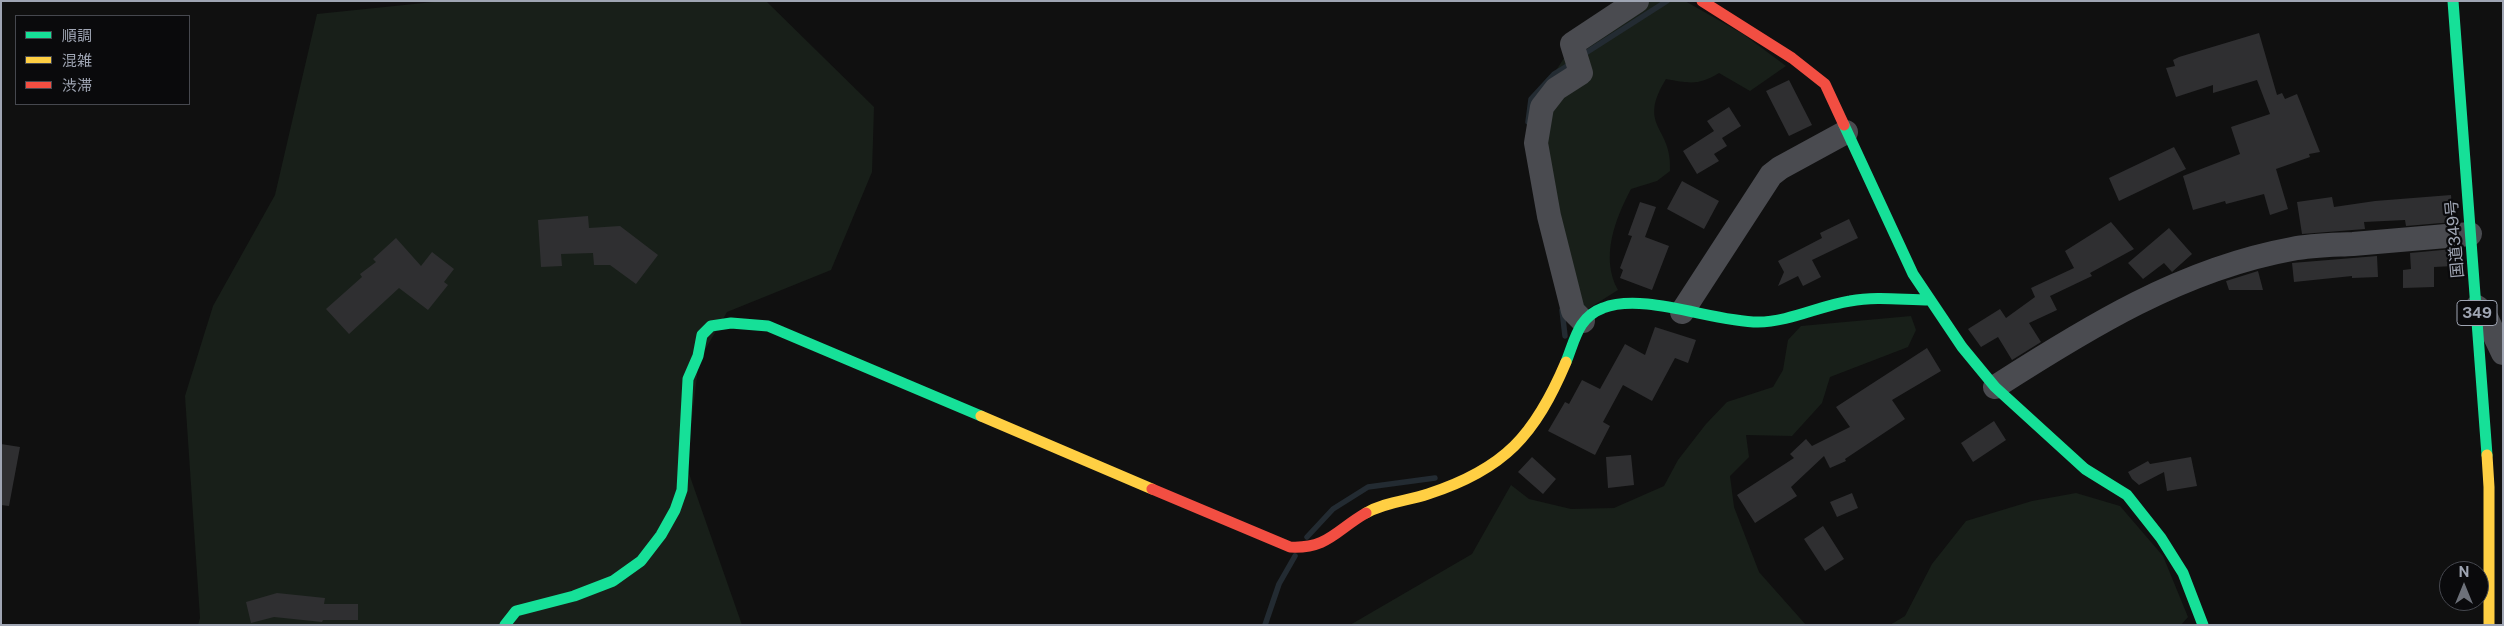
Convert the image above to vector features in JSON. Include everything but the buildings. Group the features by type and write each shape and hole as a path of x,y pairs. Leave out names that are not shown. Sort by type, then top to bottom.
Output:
{"main road":[{"path":"1702,1 1792,58 1825,84 1913,274 1930,300 1982,374 1995,387 2085,469 2127,495 2161,538 2183,574 2203,625"},
{"name":"国道349号","path":"2453,1 2489,486 2489,625"},
{"path":"505,625 516,611 574,596 613,581 641,561 661,535 675,510 682,490 688,379 698,356 702,336 711,326 731,323 768,326 1290,548 1303,549 1318,546 1344,531 1362,514 1383,504 1422,496 1462,482 1511,451 1534,426 1548,402 1583,321 1603,308 1624,304 1651,305 1682,312 1759,322 1862,299 1930,300"}],"street":[{"path":"1583,321 1573,311 1549,216 1536,143 1542,107 1556,89 1581,73 1572,44 1637,1"},
{"path":"1682,312 1771,176 1780,168 1846,132"},
{"path":"1995,387 2076,335 2111,316 2192,277 2222,267 2294,248 2470,234"},
{"path":"2477,308 2484,313 2503,353"}],"shaded area":[{"path":"443,1 766,1 874,107 872,172 831,270 727,312 699,360 686,465 742,625 198,625 200,618 185,396 213,306 275,195 317,14"},
{"path":"1648,1 1685,1 1743,34 1786,66 1750,91 1719,73 1699,82 1681,82 1666,79 1654,108 1655,118 1669,156 1670,171 1657,181 1631,189 1615,226 1610,252 1610,265 1618,290 1583,312 1542,148 1542,92 1568,52"},
{"path":"1911,316 1916,330 1908,347 1830,377 1822,403 1792,436 1746,435 1749,457 1730,476 1734,507 1759,572 1806,625 1350,625 1472,554 1511,485 1529,499 1571,509 1614,508 1664,486 1678,460 1706,424 1727,402 1773,387 1783,370 1788,340 1801,326"},
{"path":"2076,493 2120,506 2163,556 2188,617 2181,625 1890,625 1905,616 1932,564 1966,521 2032,501"}],"waterway":[{"path":"1581,56 1667,1"},
{"path":"1528,122 1531,99 1554,74 1572,63"},
{"path":"1562,310 1565,336"},
{"path":"1307,537 1333,509 1368,487 1435,478"},
{"path":"1265,625 1279,584 1295,556"}],"traffic: fast":[{"path":"2453,1 2487,455"},
{"path":"1844,125 1913,274 1962,347 1995,387 2085,469 2127,495 2161,538 2183,573 2203,625"},
{"path":"1566,362 1578,330 1588,317 1603,308 1620,304 1658,305 1721,318 1758,322 1793,317 1838,303 1860,300 1880,298 1930,300"},
{"path":"505,625 516,611 574,596 613,581 641,561 661,535 675,510 682,490 688,379 698,356 702,335 711,326 731,323 768,326 981,416"}],"traffic: slow":[{"path":"1366,513 1381,506 1428,494 1455,484 1478,473 1497,460 1514,446 1529,429 1542,410 1566,362"},
{"path":"981,416 1152,489"},
{"path":"2487,455 2489,487 2489,625"}],"traffic: jam":[{"path":"1702,1 1792,58 1825,84 1844,125"},
{"path":"1152,489 1290,547 1303,547 1323,542 1366,513"}]}
